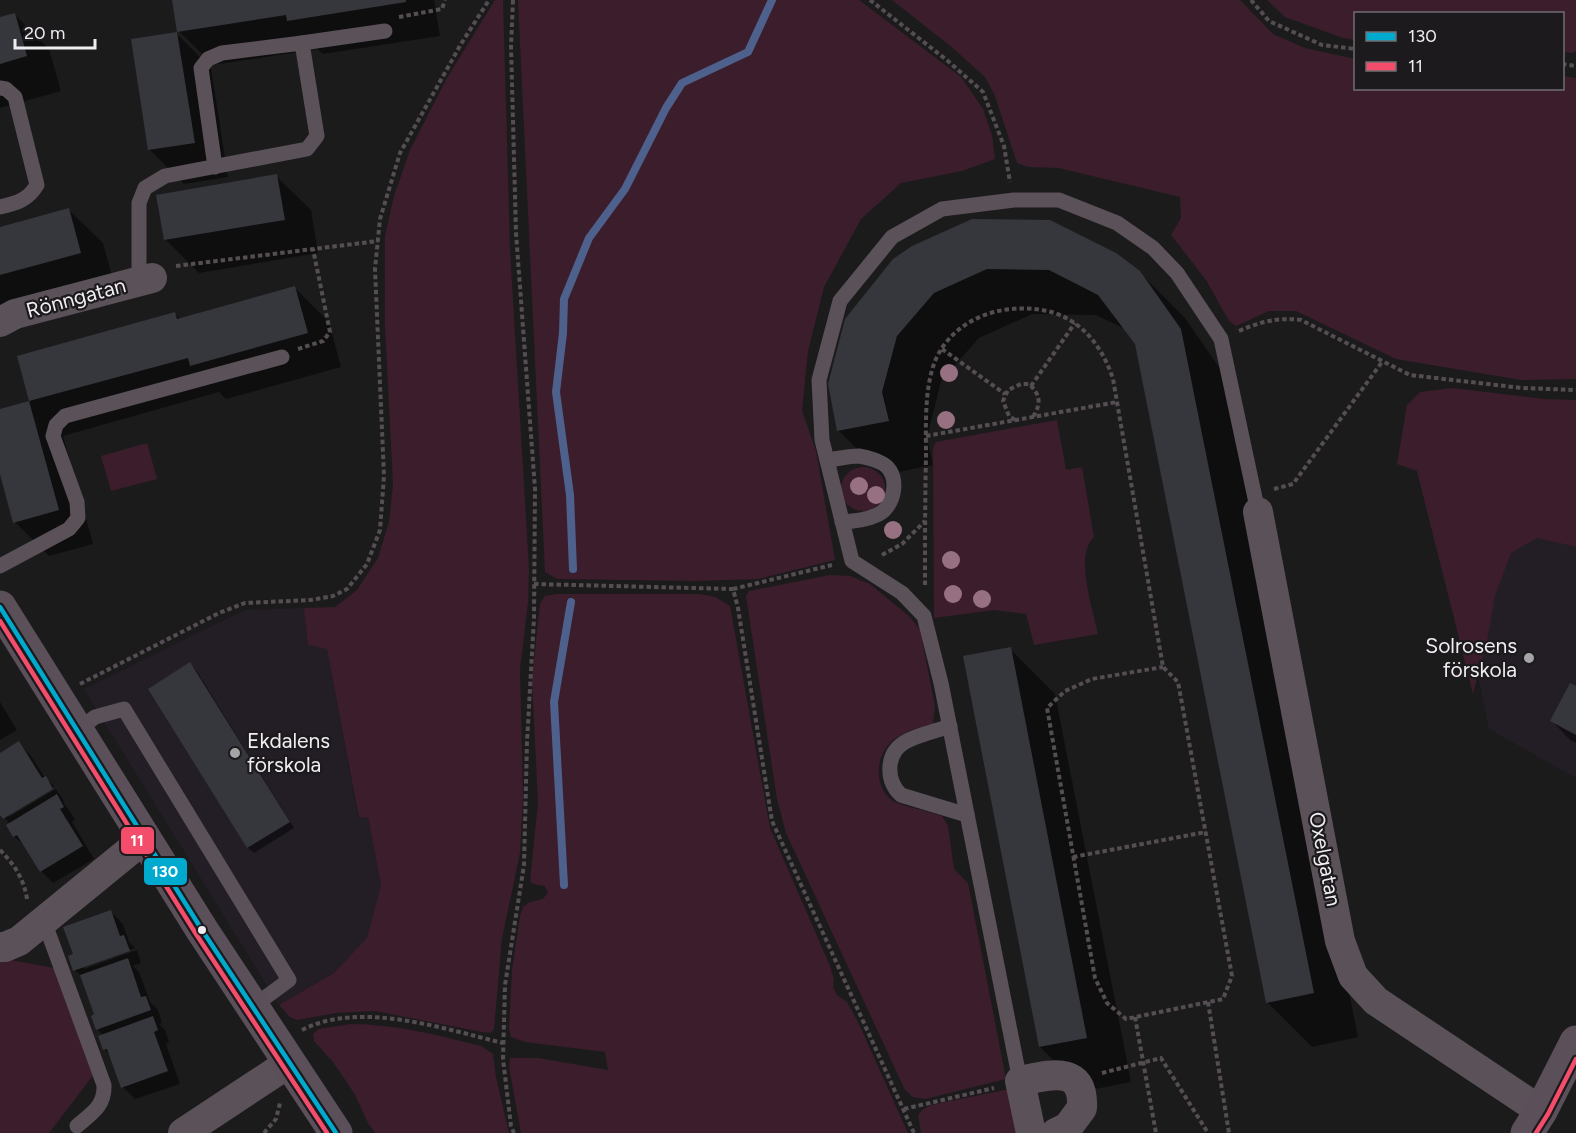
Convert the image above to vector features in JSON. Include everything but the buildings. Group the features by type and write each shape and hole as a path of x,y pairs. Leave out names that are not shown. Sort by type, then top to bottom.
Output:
{"street":[{"name":"Rönngatan","path":"0,321 146,280"},
{"name":"Oxelgatan","path":"1256,503 1340,941 1353,975 1376,1001 1534,1122"},
{"path":"0,607 250,1005 336,1133"},
{"path":"0,947 19,941 144,839"},
{"path":"1534,1122 1576,1042"},
{"path":"183,1133 289,1063"},
{"path":"1031,1133 1020,1081 1049,1075 1064,1075 1075,1080 1081,1088 1082,1108 1068,1127 1056,1133"}],"lane":[{"path":"215,167 201,68 208,59 222,53 385,31"},
{"path":"146,280 139,203 145,188 165,176 307,149 317,136 302,43"},
{"path":"0,88 6,88 15,97 37,185 31,195 25,199 0,207"},
{"path":"1020,1081 950,726 924,616 902,593 856,563 842,522 822,440 819,380 840,301 892,237 942,209 1014,200 1059,200 1117,223 1153,248 1177,273 1221,339 1256,503"},
{"path":"0,566 69,529 78,518 77,502 53,436 56,426 65,416 282,357"},
{"path":"827,460 860,456 872,459 887,466 894,480 894,494 888,507 880,514 864,520 842,522"},
{"path":"77,731 95,717 124,709 289,980 266,997 250,1005"},
{"path":"950,726 905,742 898,748 889,769 890,779 893,788 901,795 967,815"},
{"path":"38,925 104,1085 105,1096 97,1109 77,1126"}],"path":[{"path":"385,31 386,20 442,9 445,0"},
{"path":"55,696 219,613 245,603 311,600 333,596 347,589 367,564 380,530 384,486 375,270 380,219 400,153 461,44 489,0"},
{"path":"513,0 511,46 516,233 535,489 524,864 505,985 503,1043 511,1126 514,1133"},
{"path":"870,0 948,61 983,92 1004,146 1014,200"},
{"path":"1251,0 1269,21 1322,45 1354,49"},
{"path":"146,280 166,267 378,241"},
{"path":"282,357 294,350 323,341 330,332 313,249"},
{"path":"924,616 926,436 931,380 935,363 952,336 969,323 988,313 1008,307 1029,307 1055,312 1075,322 1090,336 1108,365 1117,402 1163,667 1178,682 1232,975 1223,999 1126,1019 1107,1003 1095,978 1047,708 1065,691 1092,679 1163,667"},
{"path":"1221,339 1260,322 1282,318 1301,320 1410,375 1522,388 1576,390"},
{"path":"1031,386 1075,322"},
{"path":"942,349 1005,394"},
{"path":"1256,503 1293,484 1382,362"},
{"path":"1016,420 1005,408 1005,394 1012,386 1021,384 1029,384 1039,395 1039,403 1033,417"},
{"path":"926,436 1117,402"},
{"path":"534,584 733,589 884,555 902,544 925,521"},
{"path":"733,589 772,821 914,1133"},
{"path":"1074,857 1206,832"},
{"path":"0,850 12,861 25,887 38,925"},
{"path":"1208,1002 1229,1133"},
{"path":"289,1063 294,1034 315,1023 358,1017 412,1022 503,1043"},
{"path":"1135,1017 1156,1133"},
{"path":"1075,1080 1161,1058 1208,1133"},
{"path":"904,1109 1020,1081"}],"shaded area":[{"path":"495,0 503,0 510,250 529,569 528,602 520,669 523,797 520,853 502,938 494,1029 491,1033 482,1032 375,1011 336,1013 297,1020 290,1017 279,1005 334,973 367,938 381,885 368,817 359,818 327,649 308,645 304,608 335,607 357,590 378,558 389,522 393,484 385,327 385,236 394,196 410,150 447,78"},
{"path":"518,0 859,0 961,77 983,109 992,135 995,159 962,171 901,183 861,219 824,287 808,351 802,411 816,451 835,560 758,579 695,581 557,579 545,572"},
{"path":"892,0 1240,0 1273,34 1305,48 1354,59 1354,90 1564,90 1564,76 1576,78 1576,379 1521,380 1396,359 1296,311 1269,311 1236,326 1229,321 1206,280 1171,235 1181,218 1180,197 1059,168 1029,167 1017,163 995,96 985,77"},
{"path":"1267,0 1576,0 1576,51 1564,52 1564,12 1354,12 1354,40 1285,17"},
{"path":"1452,388 1544,399 1576,400 1576,547 1537,538 1511,553 1495,596 1487,641 1473,694 1417,471 1397,464 1407,405 1420,392"},
{"path":"1057,420 1066,470 1082,467 1094,537 1088,545 1085,569 1098,634 1034,645 1026,614 994,610 934,618 933,448 936,442"},
{"path":"147,443 157,479 111,491 101,456"},
{"path":"863,467 872,468 879,473 884,480 884,498 879,505 872,510 863,511 854,510 847,505 842,498 841,489 842,480 847,473 854,468"},
{"name":"Solrosens förskola","path":"1537,538 1576,547 1576,778 1489,729 1478,675 1495,596 1510,553"},
{"path":"830,575 850,576 870,584 910,617 920,630 935,706 933,723 904,733 890,743 881,757 880,781 882,789 893,801 942,816 948,826 954,869 968,883 1006,1079 925,1099 913,1097 905,1090 786,833 777,799 746,596 749,591"},
{"path":"556,594 700,594 715,597 730,606 770,828 830,966 834,980 833,987 837,995 847,1002 858,1022 908,1133 521,1133 509,1067 510,1058 538,1058 608,1070 605,1052 525,1042 511,1037 509,1029 512,970 520,916 523,907 530,902 543,899 548,892 545,886 530,882 538,802 532,680 540,604 545,596"},
{"name":"Ekdalens förskola","path":"304,608 308,645 327,648 358,818 368,817 381,885 367,939 334,973 279,1005 84,689 245,610"},
{"path":"0,958 54,968 94,1074 49,1133 0,1133"},
{"path":"351,1024 384,1026 433,1034 481,1046 493,1054 509,1133 375,1133 354,1093 333,1062 314,1041 313,1034 319,1029"},
{"path":"1010,1089 1018,1133 921,1133 918,1115 931,1105"}],"waterway":[{"path":"573,569 570,495 556,392 563,333 564,299 589,238 625,189 666,108 682,83 748,52 772,0"},
{"path":"564,885 554,702 571,602"}],"transit line":[{"name":"130","path":"0,607 202,930 336,1133"},
{"name":"11","path":"0,621 196,934 327,1133"},
{"name":"11","path":"1536,1133 1576,1059"}],"place":[{"name":"Solrosens förskola","path":"1529,658"},
{"name":"Ekdalens förskola","path":"235,753"}]}
